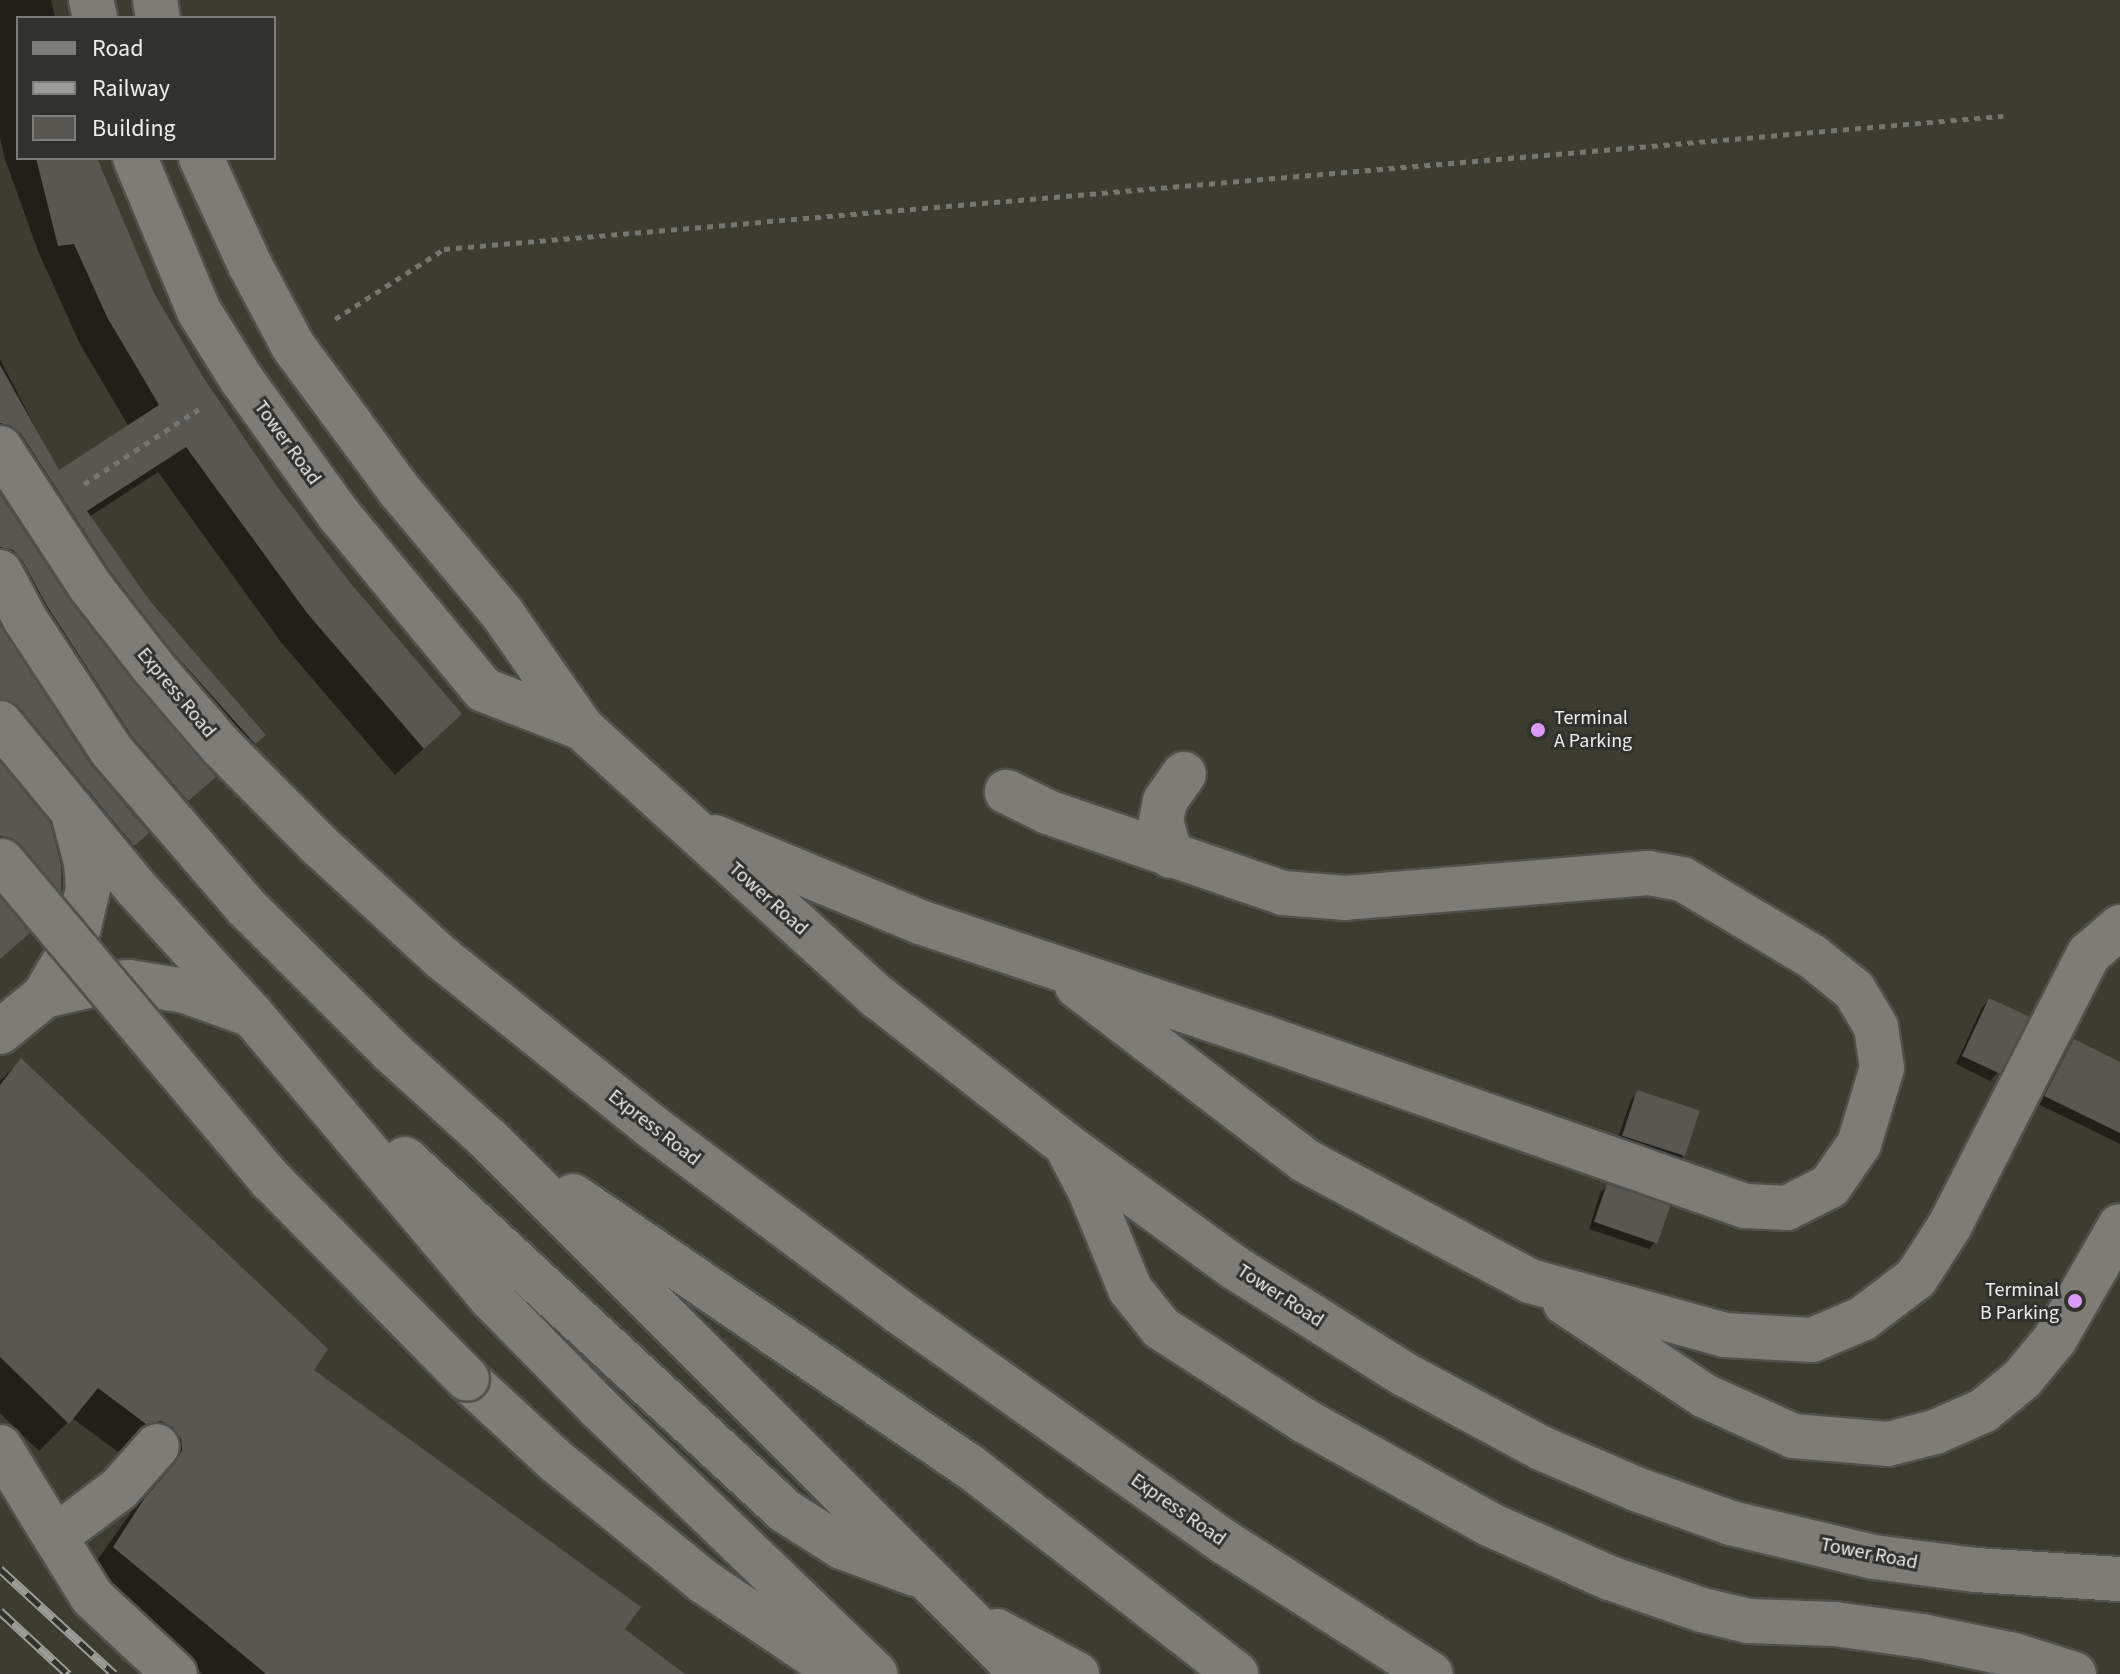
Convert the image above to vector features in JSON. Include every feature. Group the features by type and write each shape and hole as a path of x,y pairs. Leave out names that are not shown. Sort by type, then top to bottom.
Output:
{"street":[{"name":"Tower Road","path":"136,160 199,311 242,380 339,515 484,690 582,728"},
{"name":"Tower Road","path":"202,160 250,265 293,346 400,491 502,613 582,728 888,1006 1066,1145 1234,1267 1344,1338 1507,1431 1623,1484 1731,1523 1874,1557 1976,1570 2120,1579"},
{"name":"Express Road","path":"0,448 90,586 153,667 261,789 442,958 651,1126 1068,1434 1226,1543 1431,1674"},
{"path":"0,572 25,619 111,750 197,852 317,979 488,1139 1023,1674"},
{"path":"0,723 136,888 252,1015 493,1300 875,1674"},
{"path":"1171,856 1161,821 1165,801 1184,774"},
{"path":"687,825 920,922 1650,1170 1745,1206 1787,1208 1830,1186 1859,1144 1882,1068 1876,1027 1854,990 1813,957 1682,879 1648,873 1346,898 1283,893 1048,812 1007,792"},
{"path":"0,1032 44,996 63,969 82,918 88,889 86,862 72,811"},
{"path":"0,858 271,1180 467,1379 556,1461 703,1581 841,1674"},
{"path":"1530,1281 1725,1335 1812,1340 1862,1319 1916,1278 1949,1227 2089,954 2120,927"},
{"path":"1049,965 1306,1161 1530,1281 1705,1396 1793,1436 1888,1444 1935,1432 1983,1411 2022,1379 2055,1339 2120,1226"},
{"path":"44,996 96,984 129,982 218,1000 252,1015 760,1490 842,1547 928,1579"},
{"path":"488,1139 958,1458 1236,1674"},
{"path":"1066,1145 1090,1191 1130,1289 1161,1328 1305,1421 1464,1511 1610,1578 1702,1610 1749,1621 1835,1624 1922,1636 2014,1655 2074,1674"},
{"path":"55,1537 119,1489 157,1446"},
{"path":"0,1447 92,1597 175,1674"},
{"path":"966,1616 1077,1674"}],"path":[{"path":"293,346 444,249 2003,116"},
{"path":"73,491 242,380"}],"shaded area":[{"path":"0,0 2120,0 2120,1674 0,1674"}],"building":[{"path":"36,160 98,160 154,293 203,377 276,485 348,580 462,714 424,749 307,613 186,447 87,511 150,601 266,735 255,744 172,651 110,571 21,434 12,426 0,423 0,365 59,470 159,405 107,317 74,244 58,246"},
{"path":"0,494 70,601 134,683 216,777 188,801 131,735 47,606 22,560 13,550 0,547"},
{"path":"0,625 90,764 149,833 134,846 19,707 0,699"},
{"path":"0,762 50,823 61,866 61,893 21,845 11,838 0,836"},
{"path":"0,897 30,933 0,959"},
{"path":"1989,998 2029,1017 2002,1075 1962,1056"},
{"path":"2074,1039 2120,1062 2120,1133 2044,1096"},
{"path":"21,1058 328,1349 314,1370 641,1607 625,1629 685,1674 266,1674 113,1547 144,1499 176,1462 182,1450 181,1439 173,1427 161,1421 146,1424 98,1388 69,1424 0,1357 0,1085"},
{"path":"1637,1090 1700,1110 1685,1156 1622,1136"},
{"path":"1607,1184 1670,1206 1657,1244 1594,1222"}],"railway":[{"path":"0,1569 114,1674"},
{"path":"0,1611 68,1674"}],"place":[{"name":"Terminal A Parking","path":"1538,730"},
{"name":"Terminal B Parking","path":"2075,1301"}]}
